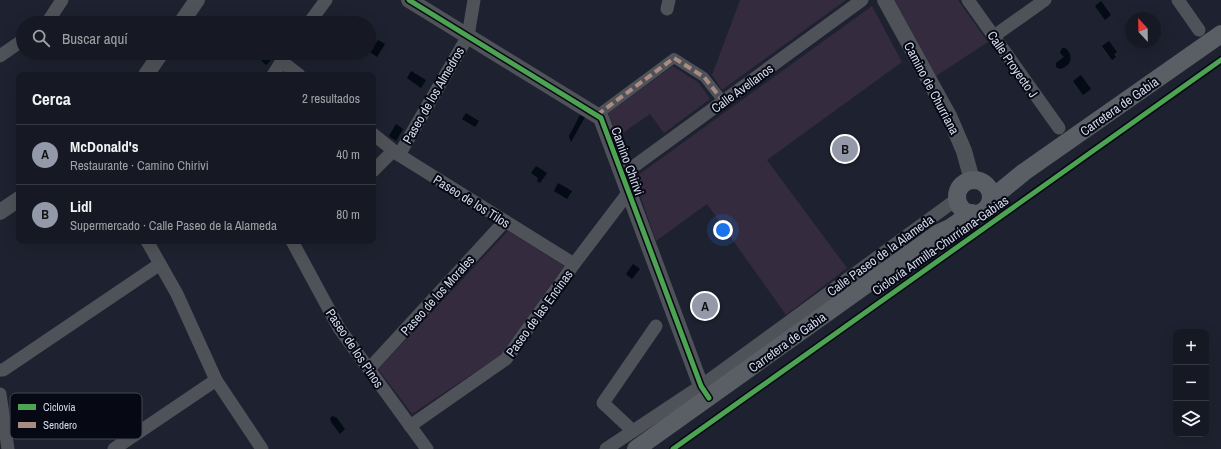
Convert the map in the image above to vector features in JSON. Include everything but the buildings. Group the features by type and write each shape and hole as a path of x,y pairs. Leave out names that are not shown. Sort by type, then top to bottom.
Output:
{"main road":[{"name":"Carretera de Gabia","path":"636,449 705,392 937,234 950,228 962,205 977,213 986,208 982,188 1017,177 1221,34"},
{"path":"962,205 959,188 962,184 982,188"}],"street":[{"path":"52,16 62,0"},
{"path":"187,16 197,0"},
{"path":"314,16 326,0"},
{"name":"Camino Chirivi","path":"409,0 601,118 628,193 705,392"},
{"path":"468,36 474,0"},
{"name":"Calle Avellanos","path":"622,175 862,0"},
{"name":"Camino de Churriana","path":"885,0 949,116 982,188"},
{"name":"Calle Proyecto J","path":"968,0 1059,128"},
{"path":"994,36 1045,0"},
{"path":"1178,0 1199,30"},
{"name":"Paseo de los Almedros","path":"376,170 396,153 468,36"},
{"path":"0,56 16,45"},
{"path":"597,115 674,58 704,77 723,101"},
{"path":"148,72 156,60"},
{"path":"274,72 282,60"},
{"path":"286,60 296,72"},
{"name":"Paseo de los Tilos","path":"376,136 396,153 574,264"},
{"name":"Paseo de las Encinas","path":"410,426 506,359 574,264 628,193"},
{"path":"0,212 16,201"},
{"name":"Calle Paseo de la Alameda","path":"606,449 633,431 705,392 962,205"},
{"name":"Paseo de los Morales","path":"369,369 505,221"},
{"path":"148,244 177,294 216,380 262,449"},
{"name":"Paseo de los Pinos","path":"297,244 339,328 427,449"},
{"path":"0,370 3,370 160,264"},
{"path":"633,431 603,403 656,326"},
{"path":"142,433 216,380"},
{"path":"0,394 8,449"},
{"path":"122,447 133,439"}],"shaded area":[{"path":"740,0 846,0 722,90 712,75"},
{"path":"893,0 958,0 988,42 936,76"},
{"path":"1101,1 1111,15 1105,20 1095,6"},
{"path":"872,6 902,62 767,160 847,268 786,315 707,204 656,241 634,178"},
{"path":"378,40 385,44 377,57 376,56 376,43"},
{"path":"1109,41 1117,52 1114,54 1116,57 1112,60 1102,46"},
{"path":"1062,48 1065,48 1068,51 1071,57 1069,63 1064,68 1060,69 1056,67 1056,63 1064,57 1060,53"},
{"path":"261,60 271,60 266,65"},
{"path":"673,66 699,83 710,99 664,133 650,114 617,137 608,113"},
{"path":"411,71 426,80 421,88 407,78"},
{"path":"1081,75 1091,89 1083,95 1073,81"},
{"path":"466,113 479,121 475,127 462,119"},
{"path":"580,115 585,117 571,142 569,136"},
{"path":"396,124 403,129 396,141 389,136"},
{"path":"536,166 547,173 540,183 537,181 538,178 531,173"},
{"path":"558,183 572,191 567,199 554,191"},
{"path":"508,231 564,266 501,355 412,414 378,369"},
{"path":"633,264 640,269 632,279 626,274"},
{"path":"333,416 337,418 345,429 340,434 331,422 330,418"}],"marked path":[{"path":"597,115 674,58 704,77 723,101"}],"cycle path":[{"path":"409,0 601,118 701,386 709,398"},
{"name":"Ciclovía Armilla-Churriana-Gabias","path":"673,449 1221,60"}],"place":[{"name":"Lidl","path":"845,149"},
{"name":"McDonald's","path":"705,306"}]}
